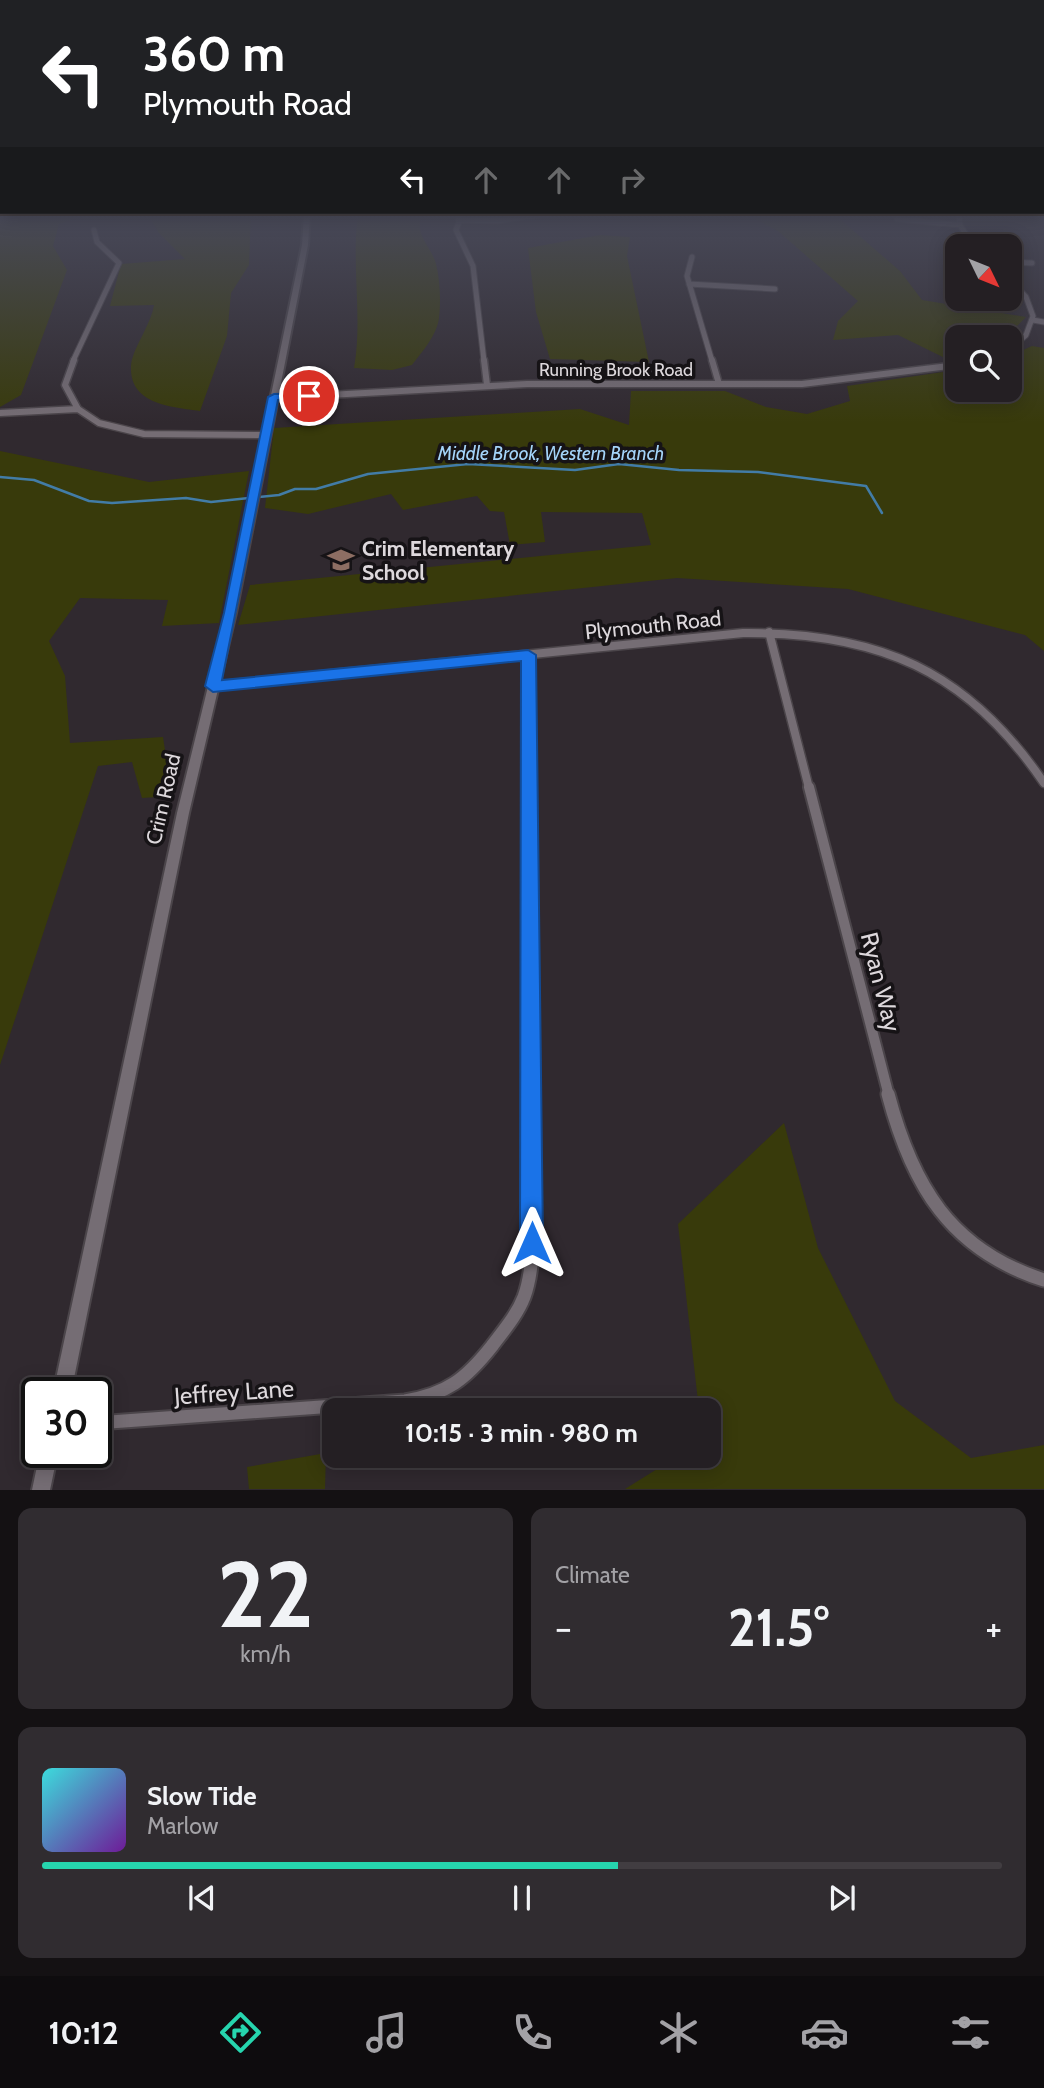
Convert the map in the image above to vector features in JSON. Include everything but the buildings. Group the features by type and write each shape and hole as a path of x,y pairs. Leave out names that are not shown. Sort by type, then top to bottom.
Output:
{"street":[{"path":"109,284 67,375 65,386 78,409 101,424 144,434 265,435"},
{"name":"Crim Road","path":"65,1377 180,825 231,613 254,487 297,284"},
{"path":"475,284 488,385"},
{"path":"719,384 689,284 775,289"},
{"path":"1022,295 1029,302 1033,320 1022,338"},
{"path":"1033,320 1044,322"},
{"name":"Running Brook Road","path":"274,397 488,385 802,384 945,366"},
{"path":"0,413 78,409"},
{"name":"Plymouth Road","path":"213,686 769,632 811,633 874,647 950,682 982,706 1008,731 1044,783"},
{"name":"Ryan Way","path":"769,632 908,1163 921,1188 955,1230 1001,1264 1022,1275 1044,1280"},
{"name":"Jeffrey Lane","path":"112,1422 405,1401 433,1396 470,1374 516,1314 526,1294 532,1243 528,655"},
{"path":"41,1489 46,1468"}],"shaded area":[{"path":"0,284 62,284 21,395 0,407"},
{"path":"116,284 237,284 231,293 227,336 200,411 155,402 137,389 132,379 132,359 154,305 110,306"},
{"path":"356,284 439,284 438,324 412,365 392,370 354,368"},
{"path":"532,284 633,284 649,362 550,359 536,312"},
{"path":"838,284 910,284 922,300 945,304 945,312 995,312 1026,317 1018,325 945,325 945,358 898,335 833,340 838,321 858,301"},
{"path":"1032,346 1044,348 1044,651 1025,635 848,589 677,578 238,625 250,585 651,545 642,513 541,512 545,542 510,545 504,512 490,511 477,496 403,510 391,494 308,514 265,508 274,428 580,409 629,425 631,391 725,391 766,407 807,414 850,401 847,386 945,372 945,402 1022,402 1022,351"},
{"path":"0,451 149,482 249,471 219,623 162,626 168,600 80,598 49,641 65,676 70,743 163,737 172,796 142,798 132,762 98,766 0,1065"},
{"path":"784,1123 818,1248 895,1401 971,1458 1044,1445 1044,1489 625,1489 659,1468 721,1468 721,1398 698,1398 678,1224"},
{"path":"322,1454 322,1468 326,1468 325,1489 249,1489 247,1467"}],"waterway":[{"name":"Middle Brook, Western Branch","path":"0,477 34,480 89,501 112,503 186,498 211,502 279,495 295,489 316,489 368,474 468,464 575,470 619,464 679,470 758,472 866,486 882,513"}],"place":[{"name":"Crim Elementary School","path":"341,560"}],"route":[{"path":"309,396 274,397 248,514 231,613 213,686 528,655 532,1243"}]}
